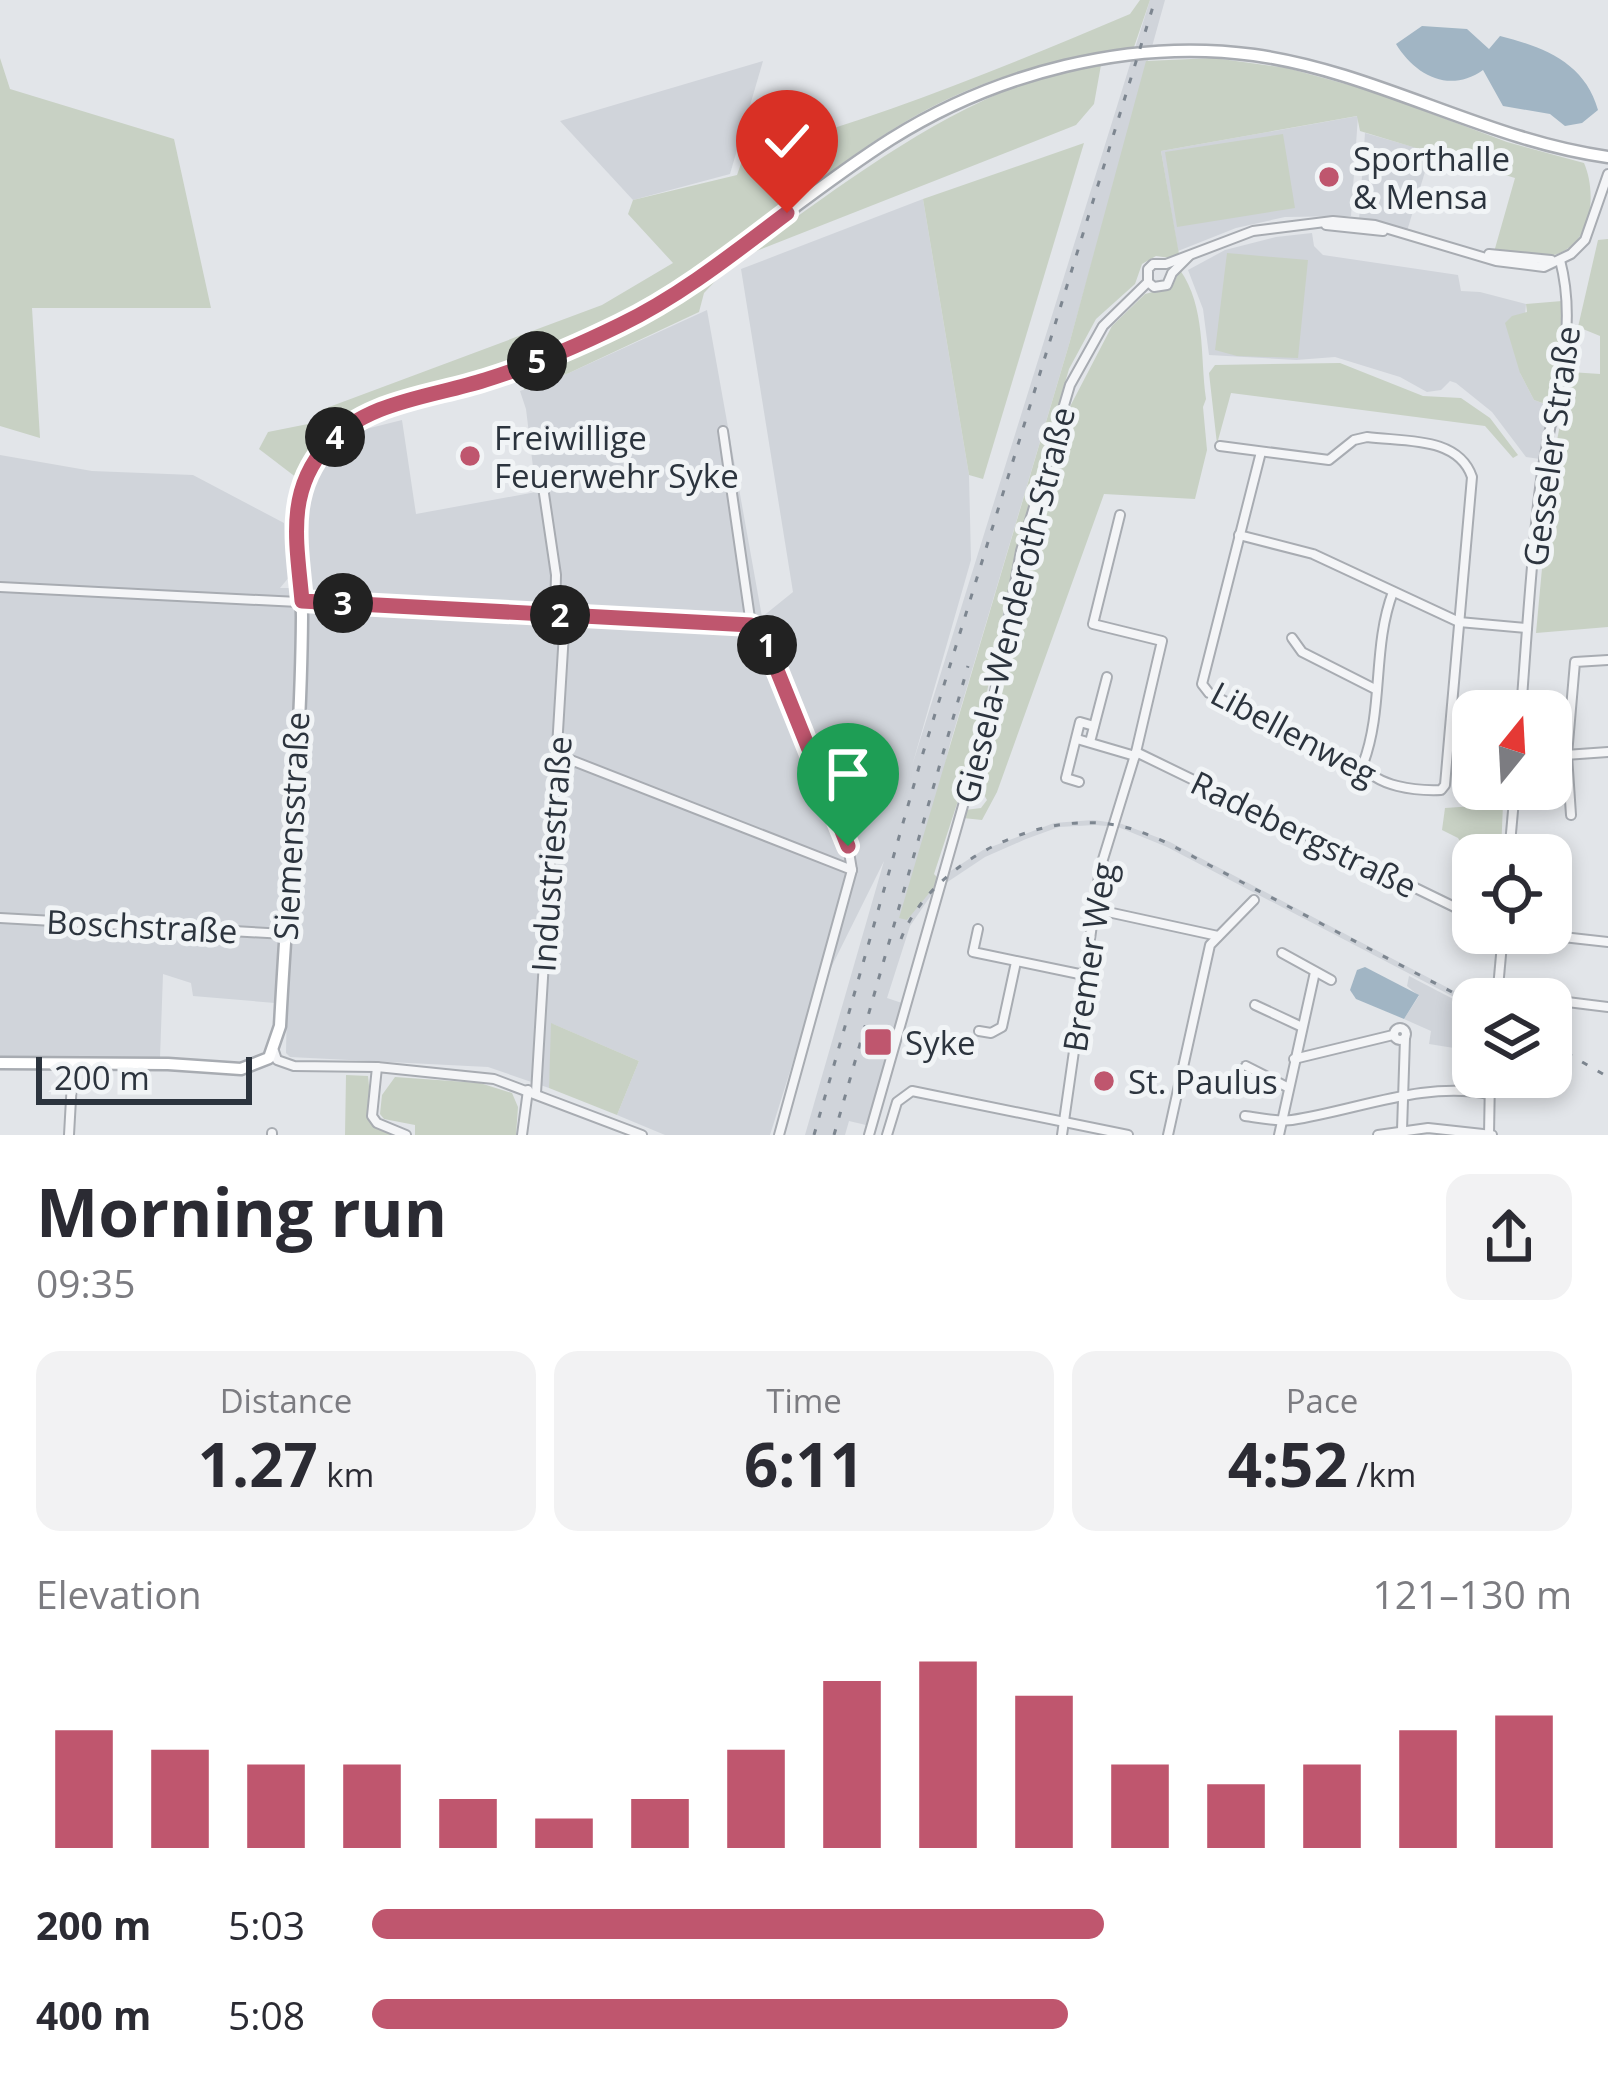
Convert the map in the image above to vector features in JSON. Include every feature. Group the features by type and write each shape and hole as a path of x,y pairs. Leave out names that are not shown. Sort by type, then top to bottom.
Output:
{"main road":[{"name":"Siemensstraße","path":"274,1051 280,1026 302,601 294,538 302,488 328,444 351,424 380,410 525,366 623,323 688,285 891,140 947,107 1012,81 1118,57 1215,51 1256,55 1375,84 1507,134 1608,157"},
{"path":"0,1064 181,1064 241,1069 264,1062 274,1051"}],"street":[{"path":"1169,268 1171,280 1161,288 1148,282 1153,264 1169,268 1252,231 1320,224 1390,231 1521,266 1544,267 1585,240 1608,174"},
{"path":"1602,198 1608,188"},
{"name":"Gesseler Straße","path":"1523,690 1543,466 1569,331 1560,260"},
{"name":"Giesela-Wenderoth-Straße","path":"869,1135 994,697 1021,550 1070,385 1103,326 1148,282"},
{"path":"723,431 722,455 751,625"},
{"path":"1220,446 1329,460 1354,440 1367,437 1458,452 1472,477 1459,622"},
{"path":"1261,452 1239,535 1313,554 1459,622 1527,628"},
{"name":"Industriestraße","path":"523,1135 532,1092 558,755 560,615 543,488 549,479"},
{"name":"Bremer Weg","path":"1062,1135 1100,869 1136,754 1162,641 1093,624 1120,515"},
{"name":"Libellenweg","path":"1239,535 1202,684 1209,693 1352,766 1363,764 1369,774 1385,782 1434,791 1445,785 1459,622"},
{"path":"0,587 751,625 762,633 848,846 852,870 778,1135"},
{"path":"1363,764 1372,735 1380,638 1393,592"},
{"path":"1292,638 1302,652 1375,688"},
{"path":"1572,702 1575,662 1608,660"},
{"path":"1090,742 1107,677"},
{"path":"1079,782 1066,778 1081,722 1094,726"},
{"name":"Radebergstraße","path":"1077,739 1136,754 1452,906"},
{"path":"1572,755 1608,752"},
{"path":"558,755 852,870"},
{"path":"1570,810 1570,815"},
{"path":"1168,1135 1210,945 1254,900"},
{"path":"1094,909 1218,936"},
{"name":"Boschstraße","path":"0,918 285,934"},
{"path":"978,929 973,952 1084,975"},
{"path":"1572,938 1608,942"},
{"path":"1282,953 1331,980"},
{"path":"979,1030 991,1033 1002,1027 1016,962"},
{"path":"1279,1135 1315,973"},
{"path":"1572,1002 1608,1007"},
{"path":"1255,1005 1300,1026"},
{"path":"1294,1059 1393,1035 1400,1027 1406,1032 1402,1130"},
{"path":"274,1051 277,1060 295,1066 471,1074 642,1135"},
{"path":"69,1135 73,1064"},
{"path":"1246,1066 1287,1087"},
{"path":"377,1067 373,1116 377,1123 406,1135"},
{"path":"1245,1116 1281,1120 1452,1089"},
{"path":"886,1135 898,1102 912,1091 1128,1135"},
{"path":"1378,1135 1456,1129 1490,1135 1489,1098"}],"shaded area":[{"path":"1140,0 1150,0 1133,50 1016,73 927,110 865,147 690,271 587,331 398,396 340,425 321,410 602,305 673,263 628,214 633,200 737,175 744,155 987,73 1130,14"},
{"path":"1150,0 1165,0 950,744 907,920 949,872 983,850 1054,823 1122,824 1170,842 1452,990 1452,996 1167,847 1118,827 1095,825 1059,827 1026,839 985,857 934,891 910,926 887,998 902,1003 866,1125 849,1121 845,1135 805,1135 884,861 808,1014 770,1135 665,1135 617,1115 639,1061 553,1024 549,1088 488,1067 290,1057 286,1053 287,1004 193,996 191,983 163,974 160,1058 0,1057 0,455 92,471 193,475 284,523 290,576 280,588 306,588 300,526 305,491 319,462 342,435 402,420 416,514 536,492 520,391 707,310 762,617 793,592 741,269 923,199 969,475 971,560 912,766"},
{"path":"0,58 10,89 174,139 211,308 32,308 40,438 0,426"},
{"path":"1214,58 1287,68 1371,91 1507,142 1584,163 1591,202 1584,229 1567,249 1547,257 1494,252 1515,178 1360,131 1357,116 1161,151 1179,254 1156,256 1142,264 1135,284 1096,319 1069,369 1017,548 975,749 934,874 940,880 907,920 899,918 1070,341 1146,61"},
{"path":"763,61 730,174 633,200 560,121"},
{"path":"1101,65 1094,104 1076,125 751,250 873,164 962,111 1055,74"},
{"path":"1358,116 1351,216 1285,217 1236,228 1178,251 1161,151"},
{"path":"1365,133 1431,152 1407,231 1359,220"},
{"path":"1283,134 1295,208 1177,227 1165,152"},
{"path":"1084,143 983,479 969,475 923,199"},
{"path":"1312,233 1314,246 1323,255 1458,275 1461,291 1526,304 1520,373 1534,400 1548,405 1540,459 1526,457 1492,412 1450,381 1441,390 1427,392 1400,377 1335,357 1296,360 1209,355 1203,309 1188,270 1225,250"},
{"path":"1608,239 1608,627 1536,633 1551,472 1570,372 1600,374 1600,336 1578,327 1598,240"},
{"path":"1227,253 1308,260 1298,358 1237,356 1215,350"},
{"path":"1180,270 1198,316 1206,399 1207,450 1195,499 1104,494 997,792 982,820 963,818 965,810 981,808 987,800 976,782 1011,656 1026,561 1063,420 1112,326 1145,294 1172,287"},
{"path":"716,272 720,276 704,293 699,312 524,390 523,378 544,364 631,325"},
{"path":"1562,301 1564,326 1548,405 1534,400 1505,323 1527,312 1526,304"},
{"path":"1340,363 1423,396 1461,398 1490,418 1518,455 1513,458 1485,426 1231,393 1217,444 1209,373 1215,365"},
{"path":"325,424 329,432 297,478 259,449 268,432"},
{"path":"1445,808 1503,810 1502,834 1452,835 1442,830"},
{"path":"1409,976 1452,998 1452,1048 1429,1044 1431,1031 1404,1019 1419,996 1407,986"},
{"path":"551,1023 639,1061 617,1115 549,1088"},
{"path":"346,1075 368,1076 373,1126 401,1135 345,1135"},
{"path":"395,1077 480,1083 512,1093 518,1107 516,1135 415,1135 415,1125 380,1114 382,1095"}],"water":[{"path":"1422,26 1467,29 1489,49 1500,36 1547,52 1583,80 1598,110 1582,123 1565,126 1550,114 1503,106 1483,70 1458,80 1434,78 1413,65 1396,44"},
{"path":"1365,967 1419,995 1404,1019 1356,999 1350,990 1357,970"}],"railway":[{"path":"814,1135 923,753 1155,0"},
{"path":"834,1135 968,666"},
{"path":"901,939 933,890 981,852 1039,829 1107,824 1169,844 1452,992"},
{"path":"1572,1056 1608,1077"}],"place":[{"name":"Sporthalle & Mensa","path":"1329,177"},
{"name":"Freiwillige Feuerwehr Syke","path":"470,456"},
{"name":"Syke","path":"878,1042"},
{"name":"St. Paulus","path":"1104,1081"}],"route":[{"path":"787,213 688,285 623,323 487,380 380,410 351,424 328,444 308,473 297,505 294,538 302,601 751,625 762,633 848,846"}]}
